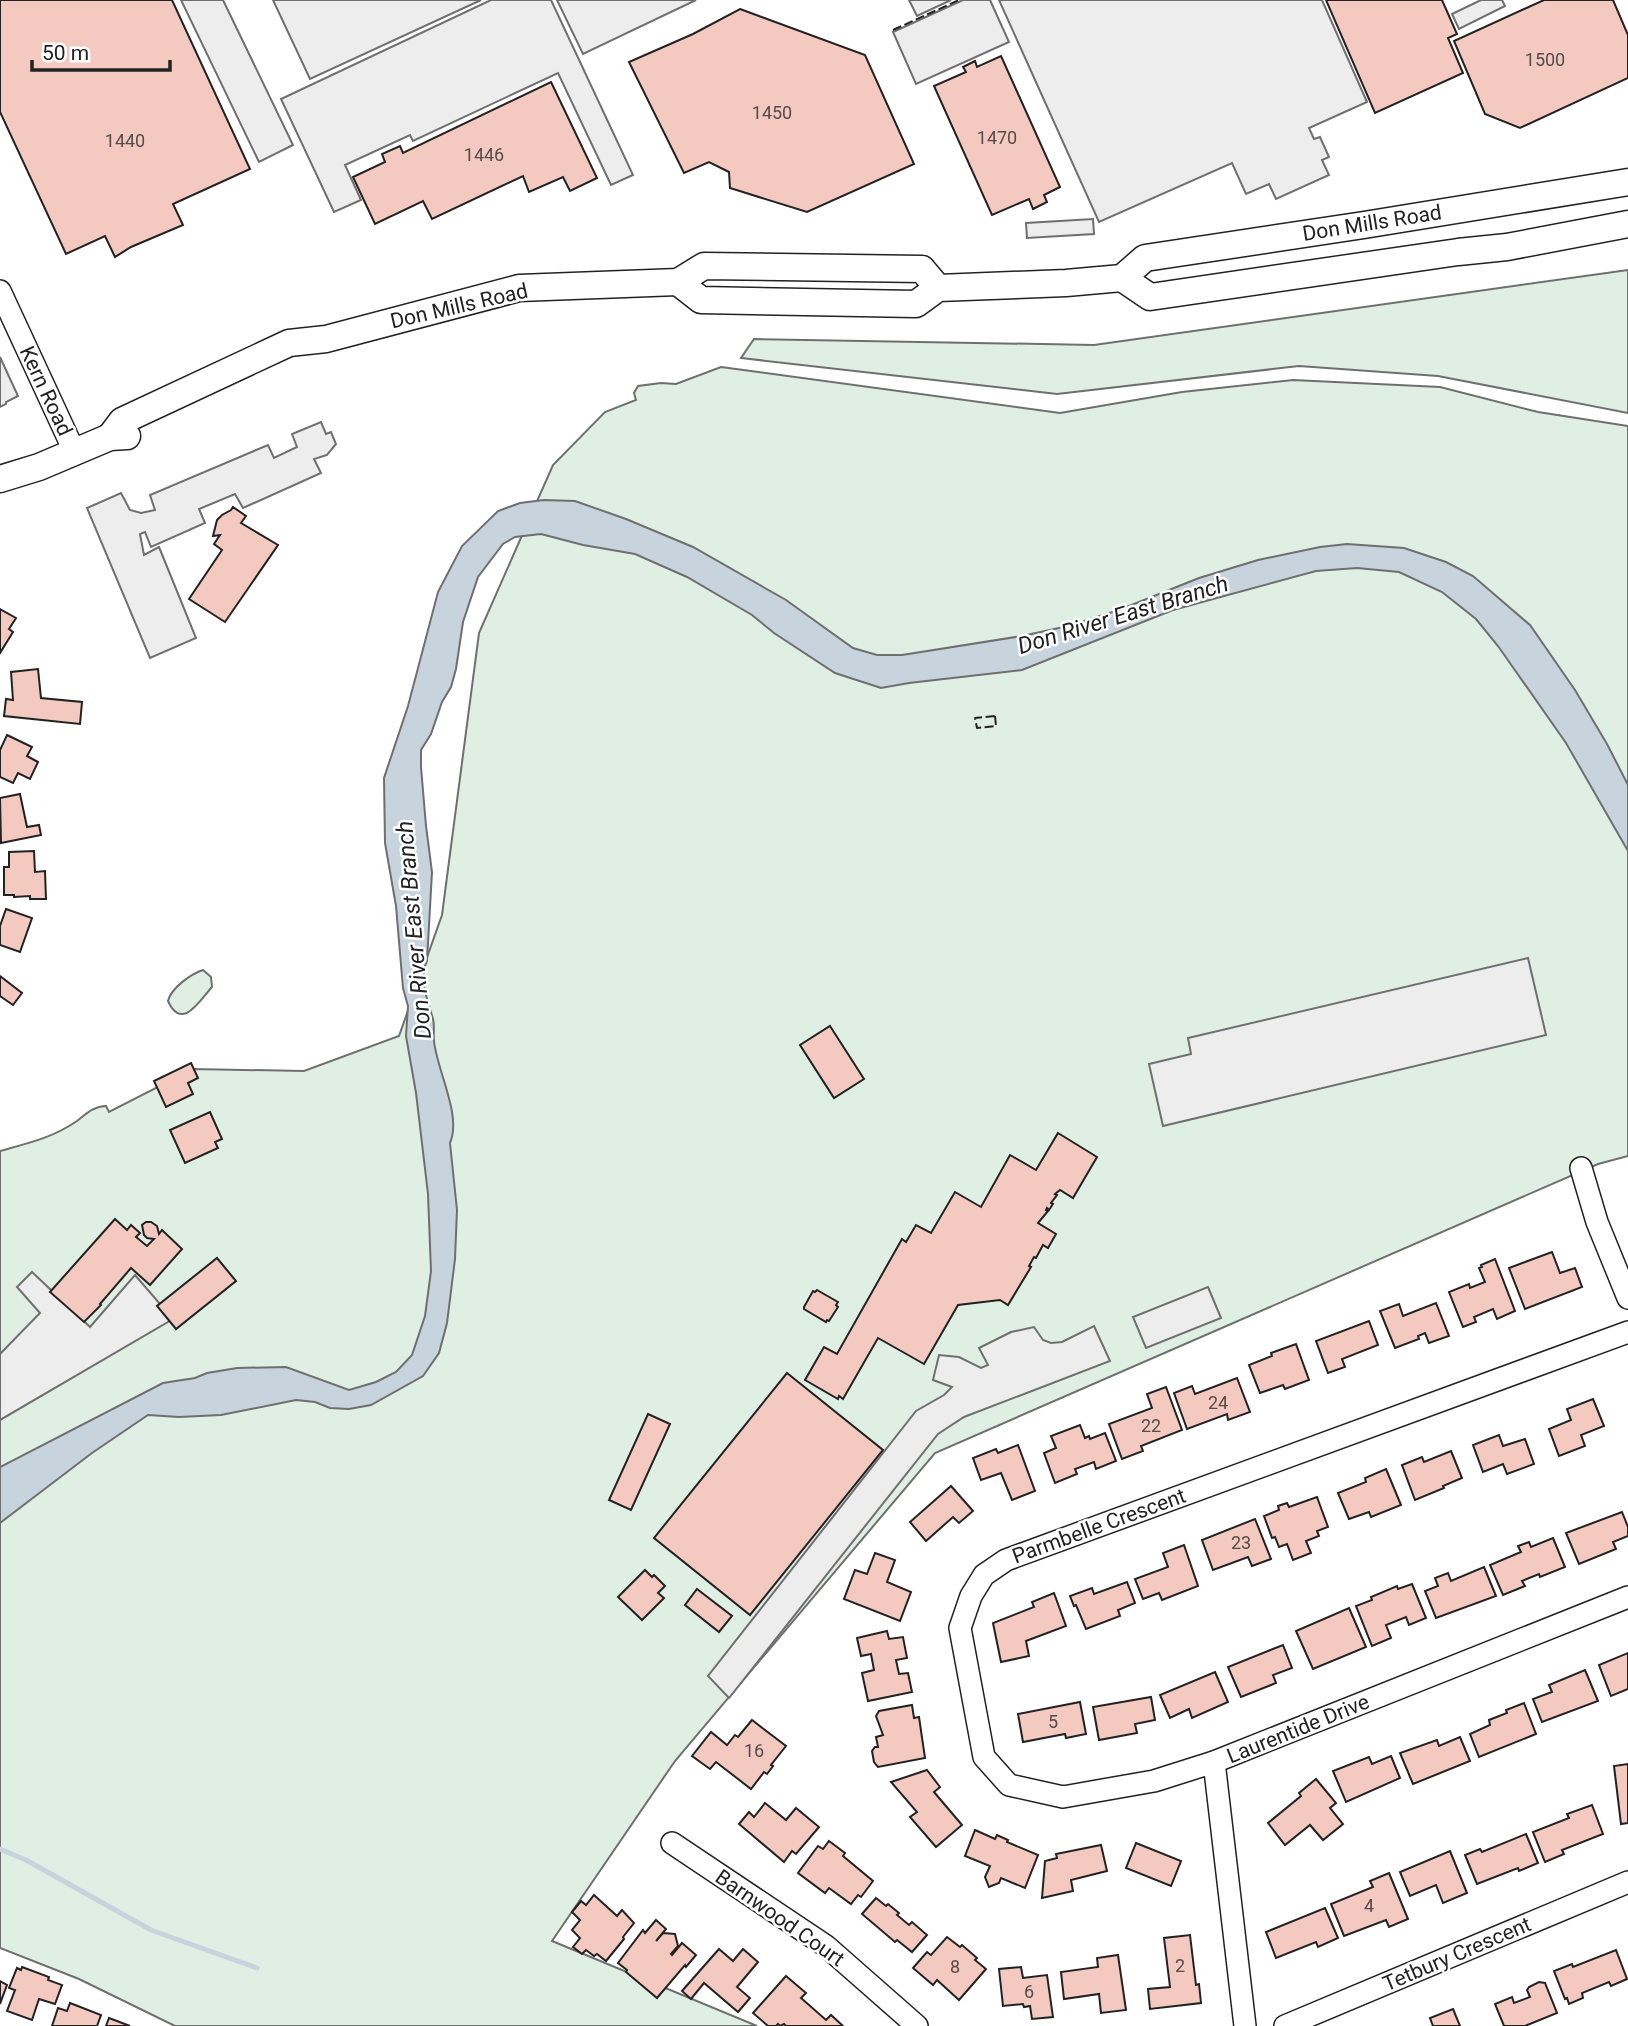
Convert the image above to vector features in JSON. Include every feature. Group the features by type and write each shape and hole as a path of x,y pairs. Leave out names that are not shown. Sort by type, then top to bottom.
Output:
{"main road":[{"name":"Don Mills Road","path":"1628,182 1145,258 1122,278 1150,297 1507,247 1628,224"},
{"path":"1456,210 1458,252"},
{"path":"1250,242 1256,281"},
{"name":"Don Mills Road","path":"2,480 110,437 122,421 289,343 326,339 519,288 678,282 704,266 922,269 938,288"},
{"path":"678,282 701,300 916,304 938,288 1052,284 1122,278"}],"street":[{"name":"Kern Road","path":"0,291 75,453"},
{"path":"1581,1168 1597,1222 1628,1298"},
{"name":"Parmbelle Crescent","path":"1214,1762 1154,1781 1063,1797 1009,1785 984,1757 960,1628 971,1596 984,1574 1006,1560 1628,1332"},
{"name":"Laurentide Drive","path":"1245,2026 1214,1762 1628,1597"},
{"name":"Barnwood Court","path":"672,1843 825,1946 917,2026"},
{"name":"Tetbury Crescent","path":"1285,2026 1628,1882"}],"green space":[{"path":"1628,270 1628,413 1438,376 1299,366 1057,394 741,358 754,339 1094,345"},
{"path":"721,367 1060,413 1182,392 1293,380 1440,387 1538,412 1628,426 1628,1156 1598,1164 935,1453 675,1761 552,1941 757,2026 175,2026 79,1979 0,1948 0,1151 49,1136 98,1107 106,1106 109,1112 193,1069 304,1071 399,1036 442,915 479,633 553,465 605,412 636,400 634,393 638,386 676,384"},
{"path":"203,970 211,977 212,987 191,1010 179,1014 168,1001 170,996 182,982"}],"shaded area":[{"path":"181,0 223,0 293,145 259,162"},
{"path":"273,0 481,0 310,79"},
{"path":"491,0 551,0 633,175 611,185 558,73 413,141 410,135 345,165 361,200 334,212 281,99"},
{"path":"557,0 696,0 583,54"},
{"path":"909,0 951,0 917,16"},
{"path":"963,0 990,0 1009,42 916,84 893,32"},
{"path":"999,0 1322,0 1367,102 1309,128 1314,139 1320,137 1329,157 1322,160 1329,175 1276,199 1269,184 1246,194 1232,163 1099,222"},
{"path":"1481,0 1502,0 1505,6 1459,29 1452,14"},
{"path":"1093,219 1094,234 1027,238 1026,223"},
{"path":"0,357 18,396 0,407"},
{"path":"321,422 326,434 331,432 336,444 327,455 314,459 321,473 243,508 235,494 199,509 205,523 151,547 145,532 140,534 144,555 159,547 196,638 150,658 87,508 121,493 130,510 141,513 155,510 150,495 268,445 274,458 297,447 292,434"},
{"path":"1528,958 1546,1035 1163,1126 1149,1064 1191,1054 1188,1038"},
{"path":"32,1272 90,1327 135,1275 173,1319 0,1420 0,1354 40,1313 17,1287"},
{"path":"1208,1287 1221,1318 1146,1348 1133,1317"},
{"path":"1094,1326 1110,1361 964,1417 938,1434 729,1698 708,1676 916,1411 944,1395 952,1387 933,1380 939,1355 959,1357 981,1368 988,1365 979,1348 1011,1332 1034,1327 1043,1340 1051,1343 1062,1342"}],"water":[{"name":"Don River East Branch","path":"544,500 575,501 693,547 786,600 853,648 877,655 902,655 1068,626 1119,610 1199,578 1258,560 1320,547 1347,544 1404,548 1446,562 1473,576 1530,625 1575,690 1628,785 1628,851 1566,743 1476,619 1442,592 1399,572 1357,568 1316,571 1173,610 1022,670 881,688 835,673 774,633 752,615 687,577 635,554 541,534 515,537 503,544 478,577 463,622 451,687 442,702 431,734 421,750 432,872 427,961 423,975 434,1022 436,1053 453,1119 450,1143 457,1210 455,1259 447,1323 439,1353 423,1376 371,1405 349,1409 330,1408 315,1402 296,1400 221,1415 148,1415 92,1453 0,1523 0,1467 163,1383 237,1368 286,1367 349,1390 376,1382 396,1372 412,1355 425,1316 431,1271 428,1194 406,1036 408,1006 403,988 396,906 385,843 384,778 408,706 438,592 462,546 498,511 520,503"}],"building":[{"path":"0,0 172,0 250,169 173,204 183,225 131,247 115,257 105,236 66,254 0,112"},
{"path":"1326,0 1442,0 1457,34 1448,38 1463,73 1375,113"},
{"path":"1544,0 1613,0 1628,35 1628,78 1520,128 1485,114 1454,41"},
{"path":"740,9 865,55 914,164 807,212 730,188 729,172 709,162 684,173 629,62 693,34"},
{"path":"1001,56 1060,187 1044,195 1047,202 1033,209 1029,199 992,215 934,86 966,72 963,67 975,61 977,67"},
{"path":"551,82 597,178 570,191 563,177 529,192 523,176 432,219 423,201 375,224 353,177 385,162 382,154 400,146 403,153"},
{"path":"233,507 246,516 241,523 278,545 225,622 189,599 222,550 214,544 220,535 213,536 217,520"},
{"path":"0,609 16,618 9,629 13,632 0,653"},
{"path":"38,669 41,698 82,702 80,724 4,716 6,699 13,700 11,672"},
{"path":"7,735 32,747 27,756 38,762 30,779 18,773 13,783 0,777 0,750"},
{"path":"20,794 27,827 39,825 41,835 1,843 0,798"},
{"path":"34,851 35,872 45,871 46,899 4,895 4,867 9,867 9,852"},
{"path":"6,909 32,918 20,952 0,945 0,926"},
{"path":"0,976 22,993 13,1005 0,996"},
{"path":"830,1026 864,1079 834,1098 800,1045"},
{"path":"191,1063 198,1078 188,1083 193,1094 166,1107 154,1081"},
{"path":"210,1112 222,1139 215,1142 218,1148 185,1163 170,1130"},
{"path":"1058,1133 1097,1157 1073,1198 1060,1190 1055,1194 1057,1195 1051,1203 1053,1204 1049,1210 1047,1208 1048,1211 1038,1223 1056,1234 1048,1248 1043,1245 1036,1258 1034,1257 1029,1266 1031,1267 1008,1305 1000,1300 958,1305 924,1364 878,1338 843,1399 839,1396 838,1399 805,1380 824,1347 837,1354 902,1239 906,1242 916,1225 931,1233 955,1192 981,1207 1010,1155 1036,1170"},
{"path":"115,1219 127,1230 131,1225 140,1233 136,1237 147,1246 154,1239 144,1235 142,1225 151,1222 157,1226 159,1234 162,1230 182,1249 150,1285 131,1268 84,1322 50,1292"},
{"path":"1552,1252 1560,1273 1575,1268 1582,1287 1525,1309 1509,1268"},
{"path":"217,1258 236,1281 176,1329 157,1306"},
{"path":"1495,1259 1515,1311 1497,1319 1493,1309 1474,1317 1476,1322 1463,1327 1449,1292 1469,1284 1470,1288 1485,1282 1479,1268"},
{"path":"817,1290 838,1302 838,1307 826,1322 804,1309 813,1291"},
{"path":"1436,1303 1449,1336 1429,1343 1425,1333 1418,1336 1419,1339 1395,1348 1380,1311 1399,1304 1403,1316"},
{"path":"1369,1321 1378,1345 1342,1359 1345,1367 1328,1373 1316,1341"},
{"path":"1296,1344 1309,1380 1285,1389 1283,1385 1260,1393 1249,1365"},
{"path":"787,1373 883,1450 750,1615 654,1538"},
{"path":"1237,1378 1250,1412 1228,1420 1227,1414 1187,1429 1174,1393 1192,1386 1195,1394"},
{"path":"1166,1387 1182,1430 1141,1446 1143,1451 1122,1459 1109,1424 1152,1408 1147,1394"},
{"path":"1593,1399 1604,1426 1581,1435 1585,1446 1559,1456 1549,1429 1571,1420 1567,1409"},
{"path":"648,1414 670,1424 631,1510 609,1500"},
{"path":"1080,1425 1085,1438 1089,1436 1090,1439 1105,1433 1116,1461 1096,1469 1094,1462 1075,1469 1077,1474 1055,1483 1044,1453 1056,1448 1051,1436"},
{"path":"1499,1435 1503,1446 1525,1439 1534,1464 1507,1474 1503,1464 1483,1472 1473,1445"},
{"path":"1018,1445 1035,1491 1012,1500 1001,1473 981,1480 973,1458 996,1449 998,1453"},
{"path":"1451,1451 1462,1478 1415,1500 1402,1465 1422,1457 1424,1462"},
{"path":"1386,1469 1401,1505 1371,1517 1369,1512 1349,1519 1338,1493 1366,1482 1365,1478"},
{"path":"951,1486 973,1511 959,1523 953,1517 926,1541 910,1522"},
{"path":"1317,1497 1328,1527 1317,1531 1319,1536 1306,1541 1311,1553 1293,1560 1287,1544 1279,1547 1275,1537 1272,1538 1264,1516 1279,1510 1278,1506 1287,1503 1289,1507"},
{"path":"1622,1512 1628,1527 1628,1536 1613,1542 1616,1549 1579,1564 1566,1533"},
{"path":"1255,1519 1271,1559 1252,1566 1248,1557 1213,1570 1202,1540"},
{"path":"1553,1538 1565,1567 1522,1581 1525,1586 1503,1595 1490,1565 1521,1552 1518,1546 1529,1542 1531,1547"},
{"path":"1184,1545 1198,1586 1162,1600 1159,1593 1143,1599 1135,1579 1168,1567 1163,1553"},
{"path":"875,1553 895,1560 887,1582 911,1592 900,1621 844,1599 855,1570 867,1574"},
{"path":"1484,1567 1496,1596 1436,1618 1425,1591 1438,1586 1435,1578 1448,1573 1451,1581"},
{"path":"645,1570 665,1586 658,1593 664,1598 642,1620 618,1597"},
{"path":"1127,1582 1135,1603 1118,1610 1120,1616 1086,1629 1070,1596 1092,1588 1094,1594"},
{"path":"1412,1584 1426,1618 1409,1625 1406,1617 1386,1625 1391,1638 1372,1646 1356,1606 1397,1586 1398,1589"},
{"path":"697,1589 732,1616 719,1632 685,1605"},
{"path":"1054,1593 1066,1626 1026,1641 1029,1656 1001,1662 993,1623 1034,1607 1032,1602"},
{"path":"1349,1608 1366,1647 1313,1669 1296,1631"},
{"path":"887,1631 889,1639 903,1637 907,1658 896,1660 899,1674 908,1673 912,1692 868,1701 862,1673 874,1670 871,1654 861,1656 857,1638"},
{"path":"1283,1645 1292,1668 1273,1675 1276,1683 1241,1697 1228,1667"},
{"path":"1628,1653 1628,1689 1611,1696 1599,1665"},
{"path":"1585,1670 1598,1701 1542,1722 1533,1699 1552,1692 1549,1685"},
{"path":"1215,1672 1228,1702 1192,1718 1189,1709 1170,1718 1160,1695"},
{"path":"1151,1697 1155,1720 1135,1724 1137,1733 1099,1740 1093,1707"},
{"path":"1080,1702 1086,1734 1066,1738 1065,1734 1023,1742 1018,1714"},
{"path":"1524,1703 1536,1734 1479,1757 1470,1734 1490,1725 1489,1720 1507,1713 1506,1710"},
{"path":"912,1705 914,1718 919,1717 925,1758 878,1767 872,1751 878,1747 876,1737 883,1735 876,1716 879,1711"},
{"path":"752,1720 786,1746 767,1774 764,1772 751,1789 716,1762 710,1769 692,1756 711,1732 727,1745 735,1735 738,1737"},
{"path":"1460,1737 1470,1761 1413,1784 1400,1753 1437,1740 1439,1746"},
{"path":"1391,1756 1400,1778 1346,1802 1333,1771 1369,1757 1372,1764"},
{"path":"1628,1764 1628,1823 1621,1824 1614,1766"},
{"path":"927,1770 940,1787 934,1792 962,1825 936,1847 910,1817 917,1812 891,1782"},
{"path":"1316,1779 1336,1803 1330,1808 1343,1824 1323,1840 1310,1825 1285,1845 1268,1823 1301,1796 1299,1793"},
{"path":"765,1803 786,1820 796,1808 819,1827 796,1854 792,1851 784,1862 739,1824 749,1812 754,1817"},
{"path":"1592,1805 1603,1834 1562,1850 1564,1854 1545,1862 1533,1832 1569,1818 1567,1814"},
{"path":"975,1830 995,1839 997,1835 1038,1855 1025,1888 1001,1878 999,1883 989,1887 985,1877 990,1866 965,1856"},
{"path":"1526,1834 1538,1863 1477,1884 1465,1855 1480,1849 1482,1852"},
{"path":"829,1841 873,1881 861,1897 858,1895 851,1904 829,1888 825,1893 798,1873 818,1846 823,1849"},
{"path":"1136,1843 1181,1861 1171,1886 1126,1868"},
{"path":"1101,1845 1107,1871 1071,1880 1073,1891 1042,1898 1045,1861 1057,1858 1056,1854"},
{"path":"1450,1851 1467,1893 1443,1903 1436,1885 1410,1896 1400,1872"},
{"path":"1389,1873 1408,1919 1389,1927 1386,1920 1344,1936 1331,1904 1373,1887 1370,1881"},
{"path":"594,1895 617,1916 622,1910 634,1923 606,1961 586,1950 582,1954 573,1947 580,1938 572,1930 580,1920 572,1912 581,1901 586,1905"},
{"path":"876,1898 899,1913 897,1915 909,1925 912,1922 927,1935 912,1952 897,1940 895,1942 862,1914"},
{"path":"1325,1908 1338,1938 1318,1947 1316,1942 1276,1958 1266,1932"},
{"path":"656,1920 666,1929 656,1941 663,1933 675,1934 678,1946 672,1955 682,1943 696,1955 657,1998 618,1963 643,1930 645,1933"},
{"path":"1190,1935 1201,2003 1150,2009 1148,1989 1170,1987 1164,1938"},
{"path":"947,1937 960,1947 962,1945 986,1969 959,2000 937,1980 933,1985 913,1968 927,1952 931,1955"},
{"path":"719,1949 733,1961 743,1949 758,1962 737,1987 750,1998 738,2012 704,1983 691,1999 682,1991"},
{"path":"1616,1950 1627,1979 1611,1986 1609,1982 1582,1993 1583,1998 1569,2004 1554,1971 1572,1964 1573,1967"},
{"path":"1118,1955 1126,2010 1101,2013 1099,1994 1064,1999 1061,1972 1098,1967 1097,1958"},
{"path":"22,1967 62,1985 55,2004 39,1999 32,2020 7,2011 15,1990 9,1988 17,1968 21,1970"},
{"path":"1021,1967 1023,1978 1047,1975 1053,2017 1032,2019 1030,2006 1003,2006 999,1969"},
{"path":"786,1976 806,1993 801,1998 826,2020 831,2015 843,2026 768,2026 753,2013"},
{"path":"0,1981 7,1985 0,2004"},
{"path":"1539,1982 1545,1983 1557,2013 1525,2026 1504,2026 1495,2004 1512,1997 1514,2003 1530,1997 1527,1990"},
{"path":"70,2003 101,2015 97,2026 52,2026 58,2008 67,2011"},
{"path":"1453,2009 1460,2026 1433,2026 1430,2018"},
{"path":"109,2018 130,2026 106,2026"}],"waterway":[{"path":"0,1849 26,1860 151,1930 257,1968"}],"fence":[{"path":"893,30 959,0"},
{"path":"995,716 996,726 977,728 975,718 995,716"}]}
